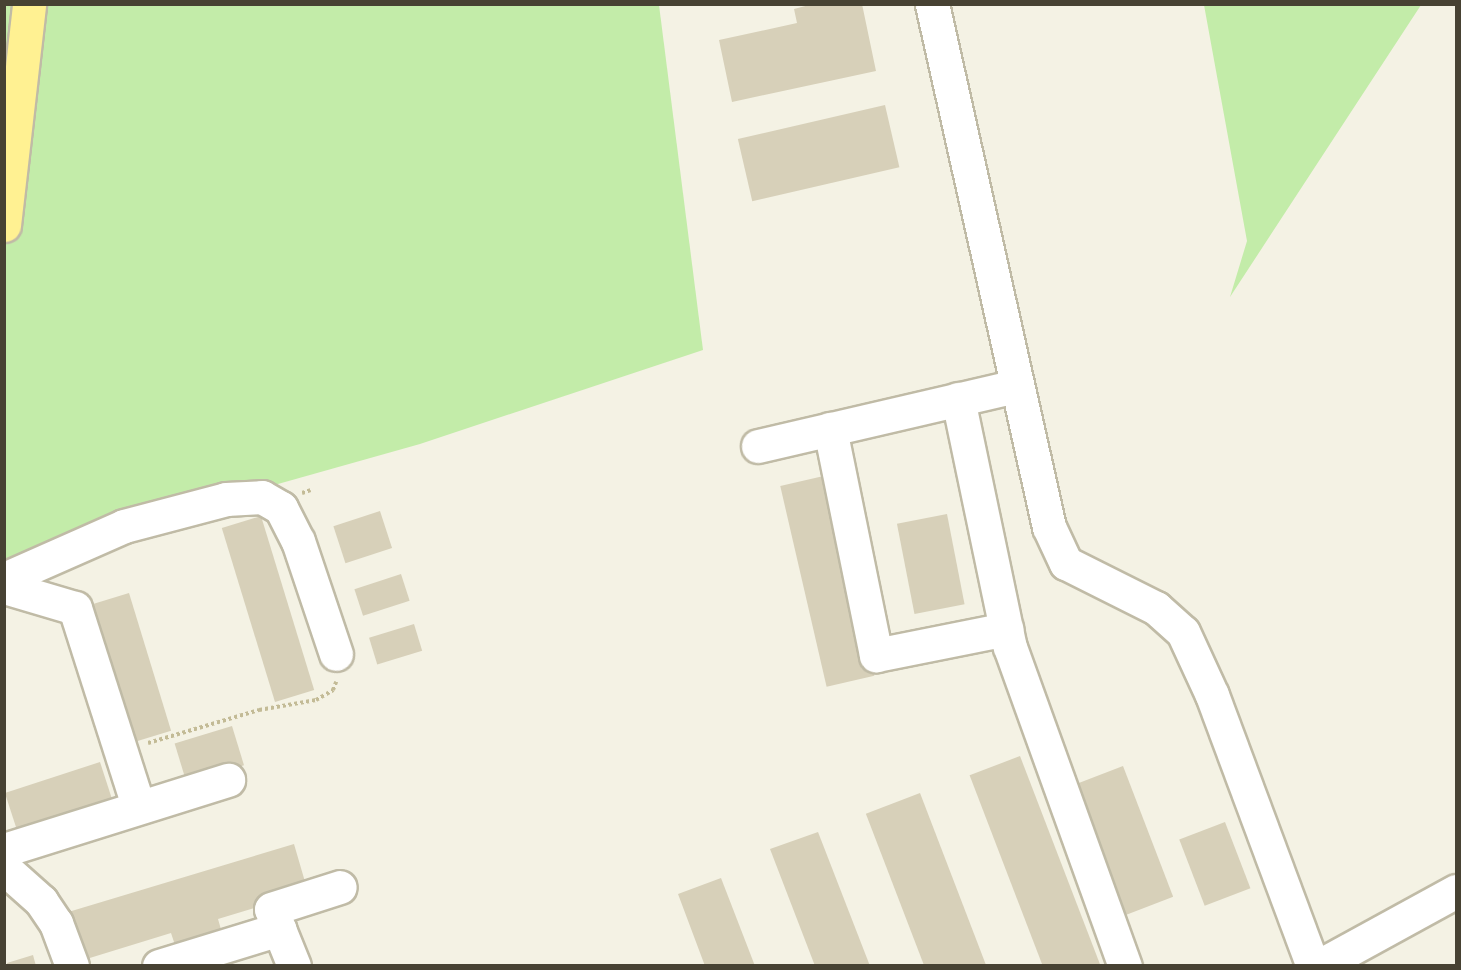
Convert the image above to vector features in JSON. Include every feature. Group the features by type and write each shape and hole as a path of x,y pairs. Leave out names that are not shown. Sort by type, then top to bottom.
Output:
{"main road":[{"path":"4,225 29,4"}],"street":[{"path":"932,4 1042,505 1066,563 1156,608 1183,632 1194,652 1313,966"},
{"path":"758,446 1016,386"},
{"path":"958,399 1006,629 1052,771 1125,966"},
{"path":"830,429 876,655 1006,629"},
{"path":"4,579 124,526 226,499 262,497 281,508 294,532 336,654"},
{"path":"4,587 75,608 138,806"},
{"path":"4,850 138,806 228,780"},
{"path":"4,868 41,901 56,923 72,966"},
{"path":"294,966 271,909 340,887"},
{"path":"1318,966 1456,891"},
{"path":"159,966 279,929"}],"path":[{"path":"120,751 259,710 326,696 336,680 336,654"}],"green space":[{"path":"5,5 659,5 703,350 420,444 5,561"},
{"path":"1204,5 1421,5 1230,297 1247,241"}],"building":[{"path":"813,4 862,4 876,71 732,102 719,40 797,23 794,9"},
{"path":"885,105 899,167 752,201 738,139"},
{"path":"828,475 874,676 827,687 780,486"},
{"path":"380,511 392,548 345,563 333,526"},
{"path":"947,514 965,604 914,614 897,524"},
{"path":"261,516 314,690 275,702 222,528"},
{"path":"401,574 410,601 363,616 354,589"},
{"path":"129,593 171,731 126,744 84,607"},
{"path":"414,624 422,651 377,665 369,638"},
{"path":"232,726 244,765 187,783 175,744"},
{"path":"1020,756 1100,965 1043,966 970,775"},
{"path":"100,762 113,803 18,834 5,793"},
{"path":"1123,766 1173,897 1113,920 1063,789"},
{"path":"920,793 986,966 924,966 866,814"},
{"path":"1225,822 1250,888 1205,906 1179,840"},
{"path":"818,832 870,966 815,966 770,849"},
{"path":"294,844 308,892 218,919 224,940 178,954 171,933 80,961 65,913"},
{"path":"721,878 755,966 705,966 678,894"},
{"path":"33,955 36,966 8,966 7,963"}]}
